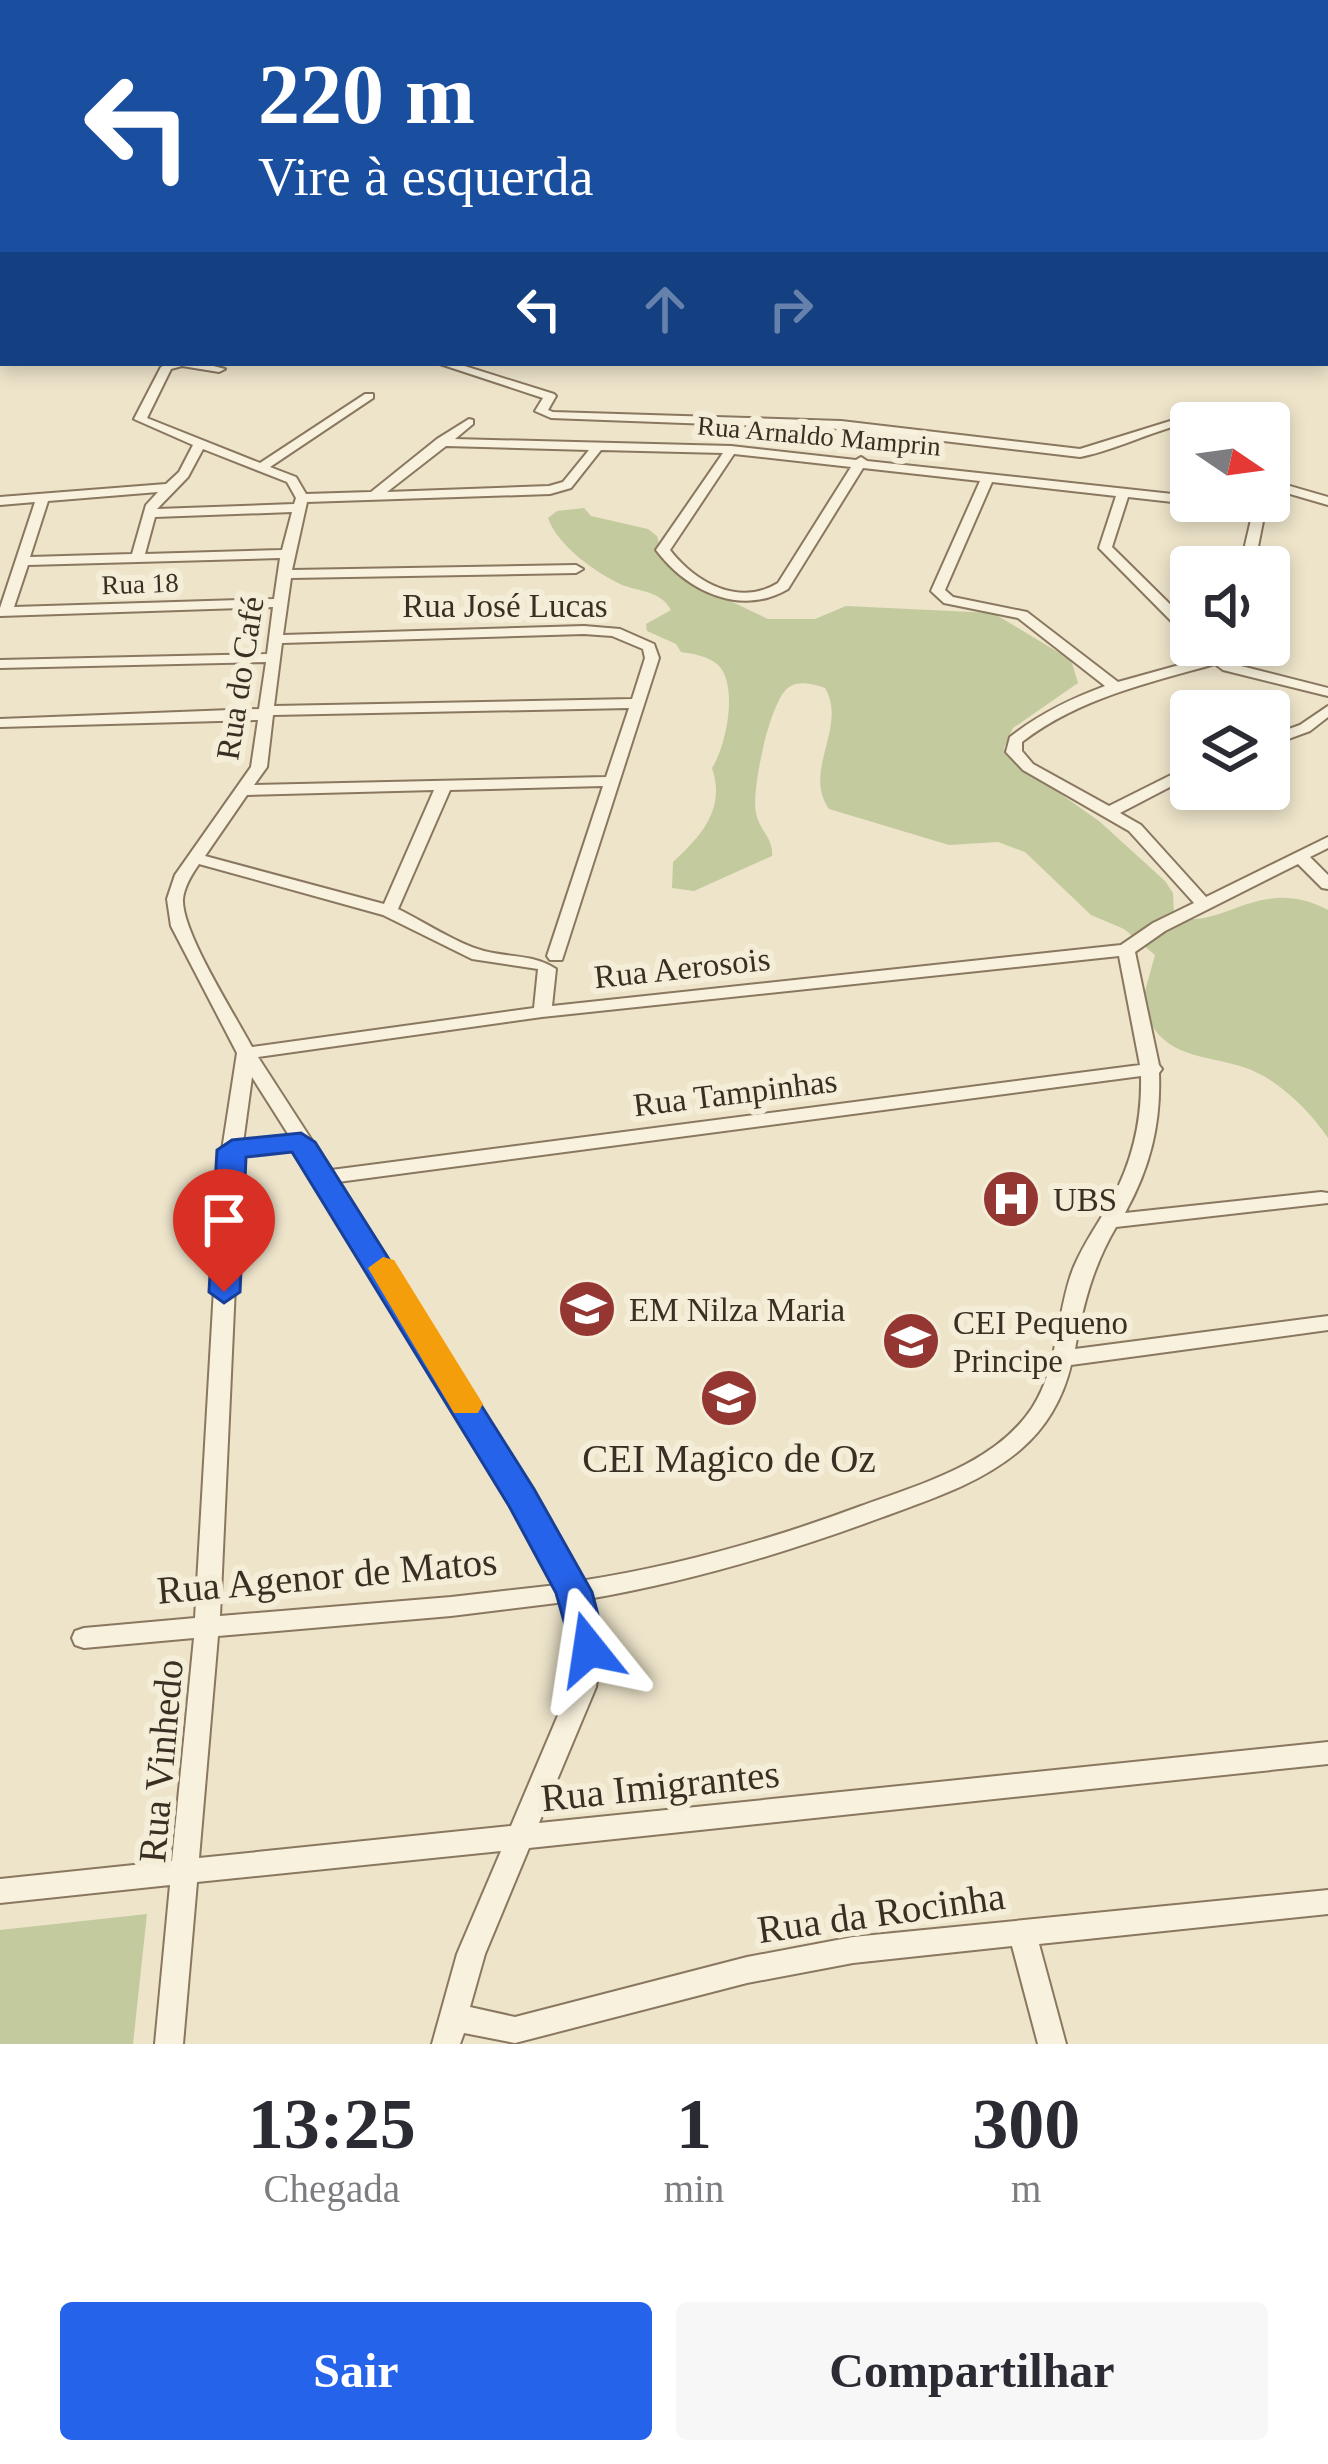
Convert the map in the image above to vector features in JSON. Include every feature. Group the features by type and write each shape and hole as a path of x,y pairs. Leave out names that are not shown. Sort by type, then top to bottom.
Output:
{"street":[{"path":"170,366 140,419 292,480 301,503"},
{"path":"200,366 219,369"},
{"path":"453,366 550,396 541,411 551,415 841,425 1080,453 1102,451 1170,428"},
{"path":"262,466 369,396"},
{"path":"375,495 469,422"},
{"name":"Rua Arnaldo Mamprin","path":"441,442 731,450 1170,498"},
{"path":"138,557 150,513 166,488 184,474 199,445"},
{"path":"150,513 375,495 560,488 597,447"},
{"path":"731,450 663,550 690,581 739,595 776,592 783,586 861,461"},
{"path":"988,477 938,591 949,600 1036,622 1116,688"},
{"path":"0,501 166,488"},
{"path":"1290,490 1328,501"},
{"path":"1123,493 1105,548 1170,610"},
{"path":"3,612 43,497"},
{"name":"Rua do Café","path":"301,503 287,554 259,767 178,888 179,926 246,1053 326,1177 574,1592 589,1669 471,1954 450,2031"},
{"path":"24,561 287,554"},
{"path":"286,574 576,569"},
{"name":"Rua 18","path":"3,612 281,603"},
{"name":"Rua José Lucas","path":"277,639 615,632 638,638 652,658 564,930 547,962 543,1004"},
{"path":"0,664 273,658"},
{"path":"1192,666 1116,688 1028,729 1015,740 1014,752 1028,767 1135,828 1205,905"},
{"path":"1240,666 1328,692"},
{"path":"0,723 638,704"},
{"path":"1290,733 1328,710"},
{"path":"1112,811 1170,781"},
{"path":"247,790 613,782"},
{"path":"389,911 443,787"},
{"path":"1126,950 1328,842"},
{"path":"1299,856 1328,884"},
{"path":"194,858 389,911 478,956 547,962"},
{"name":"Rua Aerosois","path":"246,1053 543,1004 1126,950"},
{"name":"Rua Agenor de Matos","path":"84,1638 574,1592 746,1554 947,1484 1030,1428 1051,1398 1064,1358 1068,1311 1136,1166 1148,1123 1153,1069 1126,950"},
{"name":"Rua Vinhedo","path":"169,2044 207,1625 232,1150 246,1053"},
{"name":"Rua Tampinhas","path":"326,1177 1153,1069"},
{"path":"232,1150 301,1142"},
{"path":"1107,1221 1321,1198"},
{"path":"1064,1358 1328,1323"},
{"name":"Rua Imigrantes","path":"0,1892 1328,1754"},
{"name":"Rua da Rocinha","path":"450,2031 515,2030 832,1954 1328,1902"},
{"path":"1022,1932 1052,2044"}],"green space":[{"path":"584,508 591,516 648,529 657,536 663,558 686,580 768,619 815,619 846,606 993,613 1071,660 1078,683 1013,728 1004,748 1012,760 1099,821 1165,881 1173,893 1174,917 1209,917 1282,898 1328,910 1328,1138 1302,1106 1268,1079 1181,1050 1158,1034 1142,1002 1155,955 1124,929 1091,915 1025,852 998,842 949,845 829,809 820,780 832,718 825,688 802,683 789,687 769,726 755,802 772,856 694,891 672,888 673,862 701,832 713,809 712,768 726,731 728,687 714,662 681,652 676,644 647,631 646,624 671,610 661,599 610,579 560,538 548,518 557,511"},
{"path":"147,1914 133,2044 0,2044 0,1930"}],"slow traffic":[{"path":"383,1268 466,1404"}],"place":[{"name":"UBS","path":"1011,1199"},
{"name":"EM Nilza Maria","path":"587,1309"},
{"name":"CEI Pequeno Principe","path":"911,1341"},
{"name":"CEI Magico de Oz","path":"729,1398"}],"route":[{"path":"224,1292 232,1150 301,1142 402,1297 522,1498 574,1592 589,1649"}]}
